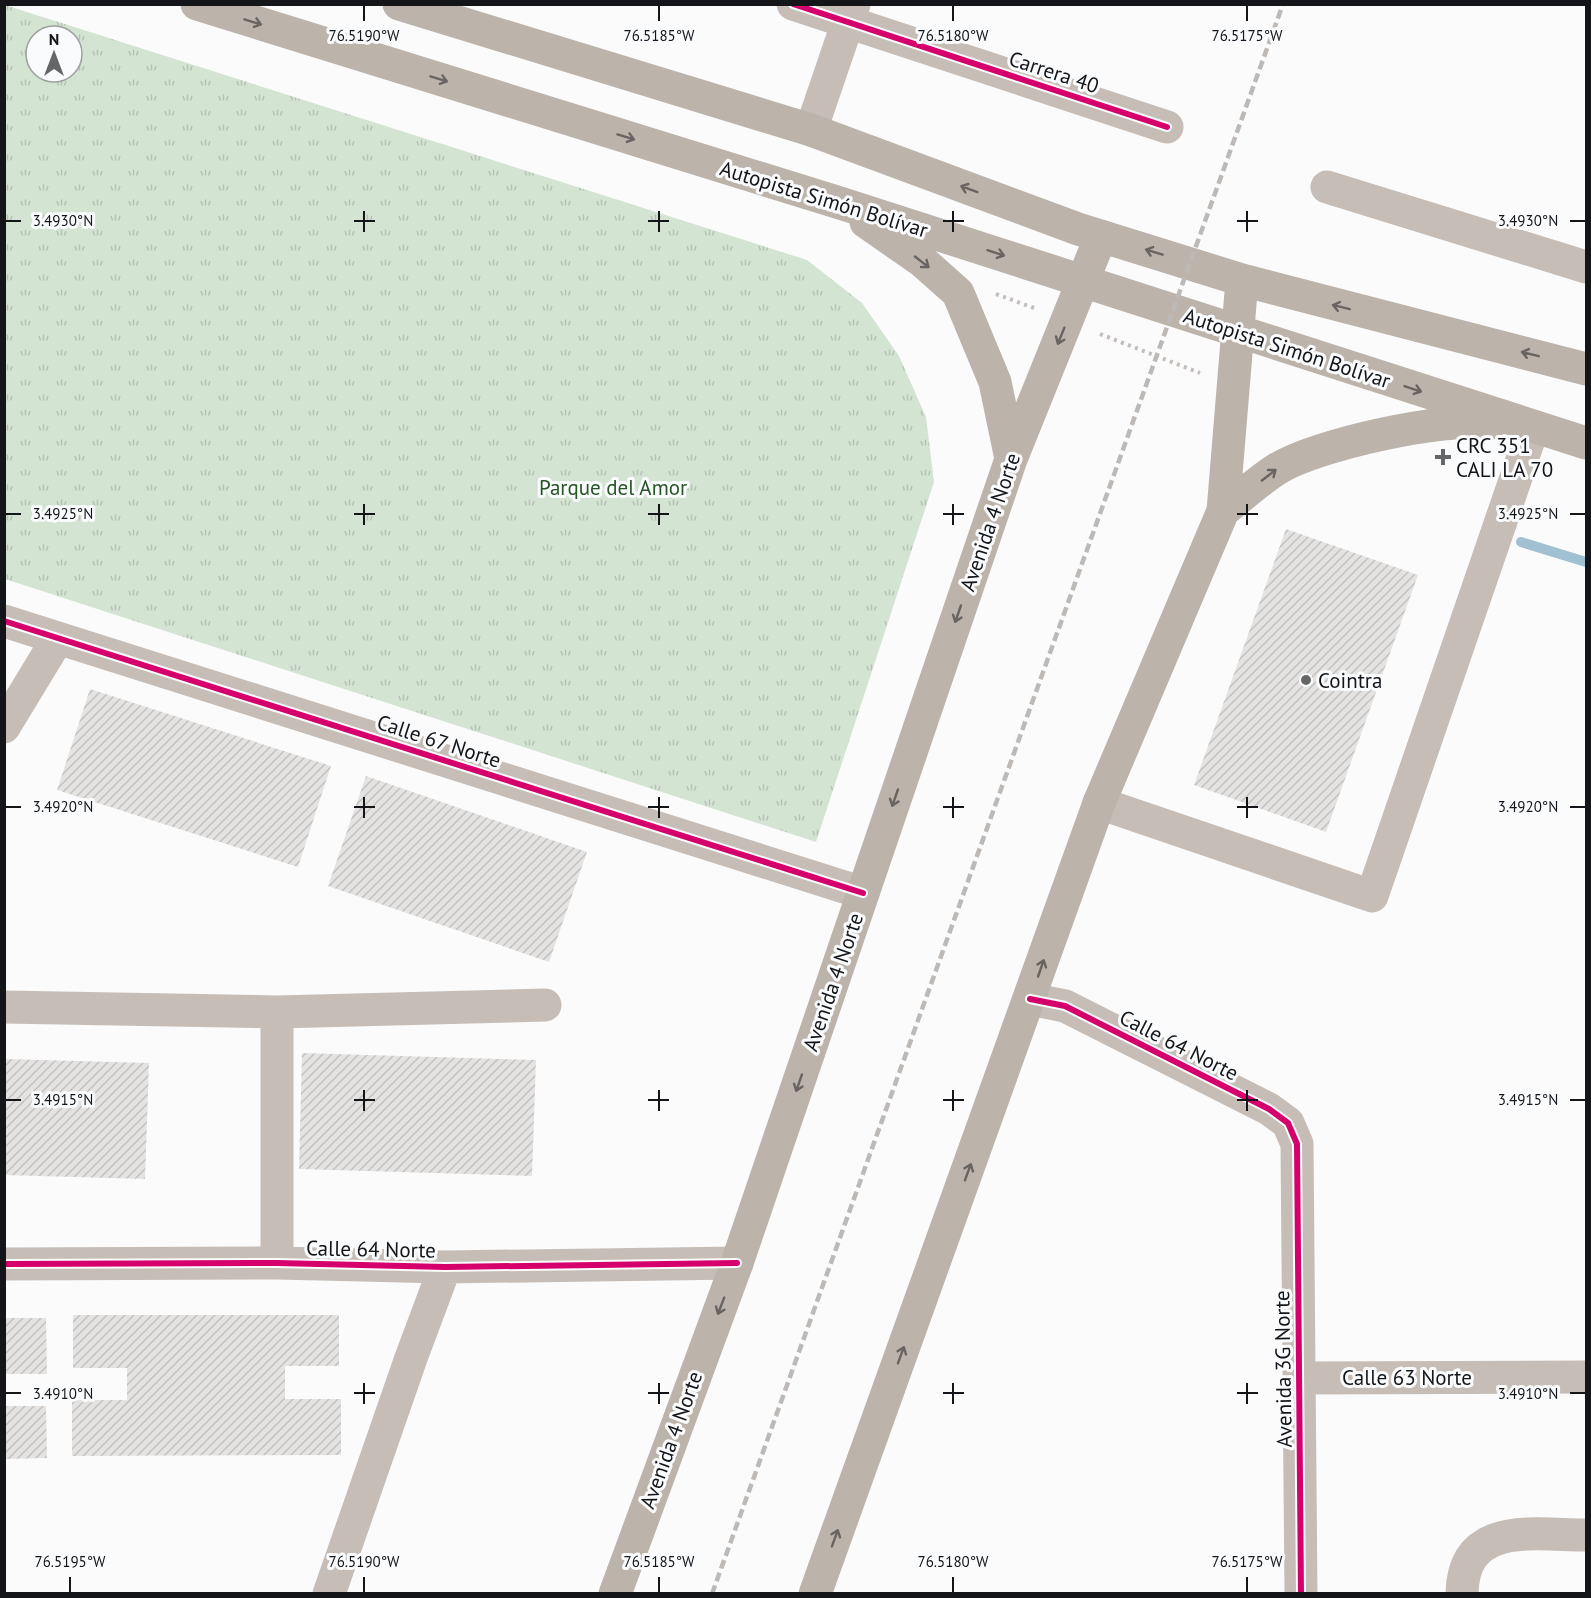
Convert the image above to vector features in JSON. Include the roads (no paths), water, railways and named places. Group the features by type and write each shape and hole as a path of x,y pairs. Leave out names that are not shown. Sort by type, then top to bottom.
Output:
{"main road":[{"name":"Autopista Simón Bolívar","path":"197,4 840,203 1587,444"},
{"path":"399,4 811,130 1101,236 1242,280 1587,369"},
{"path":"840,203 922,261 958,292 995,382 1011,459"},
{"name":"Avenida 4 Norte","path":"615,1593 737,1263 1011,459 1101,236"},
{"path":"815,1593 1099,803 1223,511 1242,280"},
{"path":"1223,511 1278,468 1340,445 1386,433 1477,421 1533,428"}],"street":[{"name":"Carrera 40","path":"794,4 851,13 1167,127"},
{"path":"811,130 851,13"},
{"path":"1327,187 1587,267"},
{"path":"1099,803 1372,896 1533,428"},
{"name":"Calle 67 Norte","path":"4,621 864,893"},
{"path":"4,727 58,638"},
{"name":"Calle 64 Norte","path":"1030,999 1065,1006 1269,1109 1288,1123 1297,1144"},
{"path":"4,1007 277,1012 545,1005"},
{"path":"277,1012 277,1263"},
{"name":"Avenida 3G Norte","path":"1297,1144 1301,1593"},
{"name":"Calle 64 Norte","path":"4,1264 277,1263 445,1267 737,1263"},
{"path":"329,1593 445,1267"},
{"name":"Calle 63 Norte","path":"1300,1378 1587,1377"},
{"path":"1462,1593 1462,1577 1475,1549 1503,1535 1587,1535"}],"waterway":[{"path":"1521,542 1586,562"}],"railway":[{"path":"712,1594 1283,4"}],"place":[{"name":"CRC 351 CALI LA 70","path":"1443,457"},
{"name":"Cointra","path":"1306,680"}],"park label":[{"name":"Parque del Amor","path":"613,487"}]}
